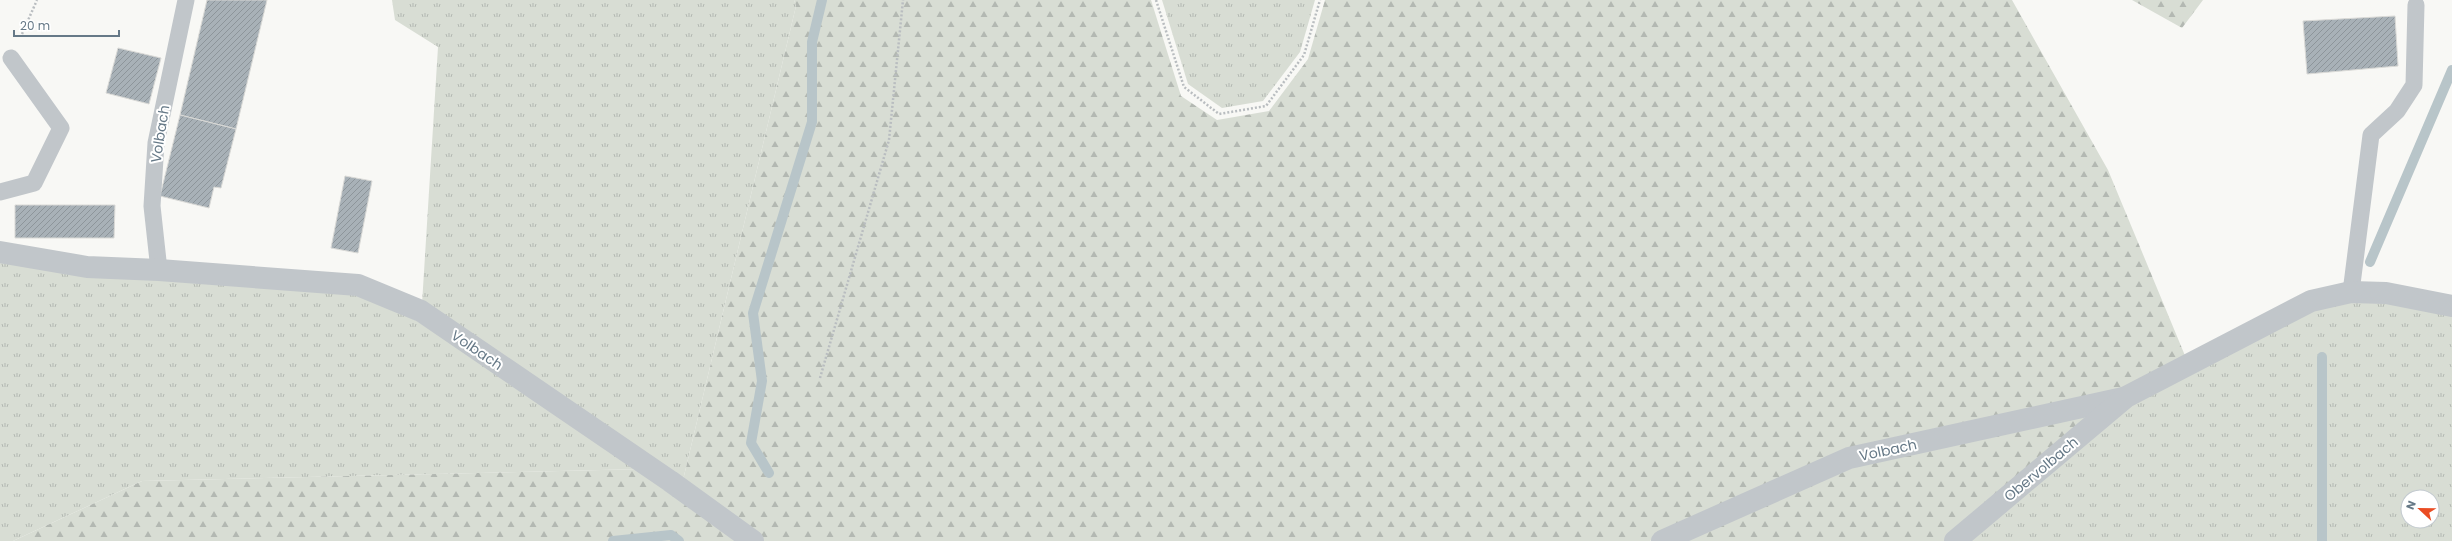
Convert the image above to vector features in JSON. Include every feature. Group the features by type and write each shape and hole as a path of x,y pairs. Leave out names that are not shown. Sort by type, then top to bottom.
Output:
{"street":[{"name":"Volbach","path":"0,252 88,267 159,270 358,285 421,311 663,476 753,541"},
{"path":"2126,397 2311,301 2351,292 2386,292 2452,306"},
{"name":"Volbach","path":"1662,541 1849,458 2126,397"},
{"name":"Obervolbach","path":"1955,541 2126,397"}],"lane":[{"name":"Volbach","path":"159,270 152,206 156,144 186,0"},
{"path":"2351,292 2371,134 2397,111 2414,85 2416,5"},
{"path":"0,192 34,183 62,128 11,58"}],"path":[{"path":"11,58 37,0"},
{"path":"820,378 888,140 903,0"},
{"path":"1156,0 1184,87 1219,114 1266,106 1304,55 1320,0"}],"green space":[{"path":"392,0 794,0 796,6 683,480 422,304 438,47 395,20"},
{"path":"794,0 1151,0 1181,96 1217,120 1269,111 1308,59 1325,0 2012,0 2108,170 2186,358 2126,390 1848,454 1650,541 761,541 683,480 796,6"},
{"path":"1162,0 1315,0 1300,52 1263,101 1222,108 1188,84"},
{"path":"2132,0 2203,0 2182,28"},
{"path":"0,259 358,293 417,321 642,469 142,481 13,541 0,541"},
{"path":"2377,297 2452,312 2452,541 1964,541 2131,400 2316,306"},
{"path":"2108,404 1945,541 1681,541 1854,465"},
{"path":"642,469 741,541 13,541 142,481"}],"building":[{"path":"207,0 267,0 236,129 180,115"},
{"path":"2395,16 2398,66 2307,74 2303,21"},
{"path":"118,48 161,58 149,104 106,93"},
{"path":"180,115 236,129 221,188 214,187 209,208 160,196"},
{"path":"345,176 372,181 358,253 331,248"},
{"path":"15,205 115,205 114,238 15,238"}],"waterway":[{"path":"769,473 751,443 762,381 753,313 812,122 812,42 822,0"},
{"path":"2370,262 2452,70"},
{"path":"2322,357 2322,541"},
{"path":"613,541 671,535 679,541"}]}
